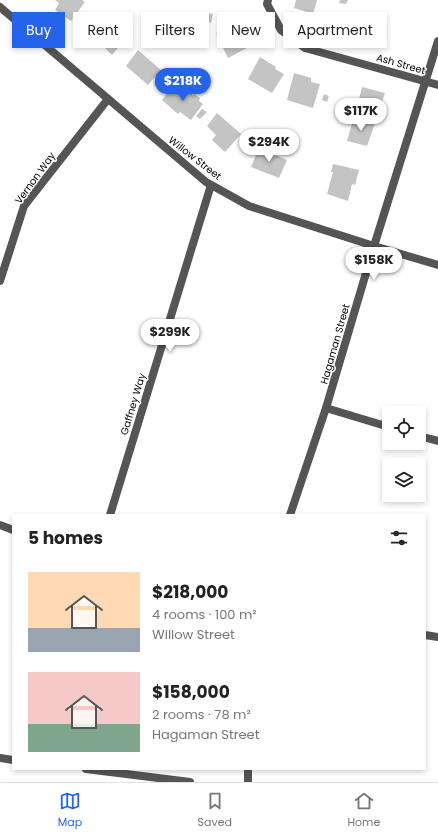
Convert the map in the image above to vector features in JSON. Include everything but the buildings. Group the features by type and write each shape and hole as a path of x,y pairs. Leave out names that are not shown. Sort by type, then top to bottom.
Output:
{"street":[{"name":"Ash Street","path":"268,0 268,4 281,30 305,48 438,85"},
{"name":"Willow Street","path":"0,7 211,185 249,206 438,265"},
{"name":"Hagaman Street","path":"290,514 326,408 374,246 438,41"},
{"name":"Vernon Way","path":"0,281 24,206 108,99"},
{"name":"Gaffney Way","path":"110,514 211,185"},
{"path":"326,408 382,425"},
{"path":"426,438 438,441"},
{"path":"0,525 12,530"},
{"path":"426,635 438,637"},
{"path":"0,758 12,760"},
{"path":"94,770 190,782"},
{"path":"248,770 248,782"}]}
